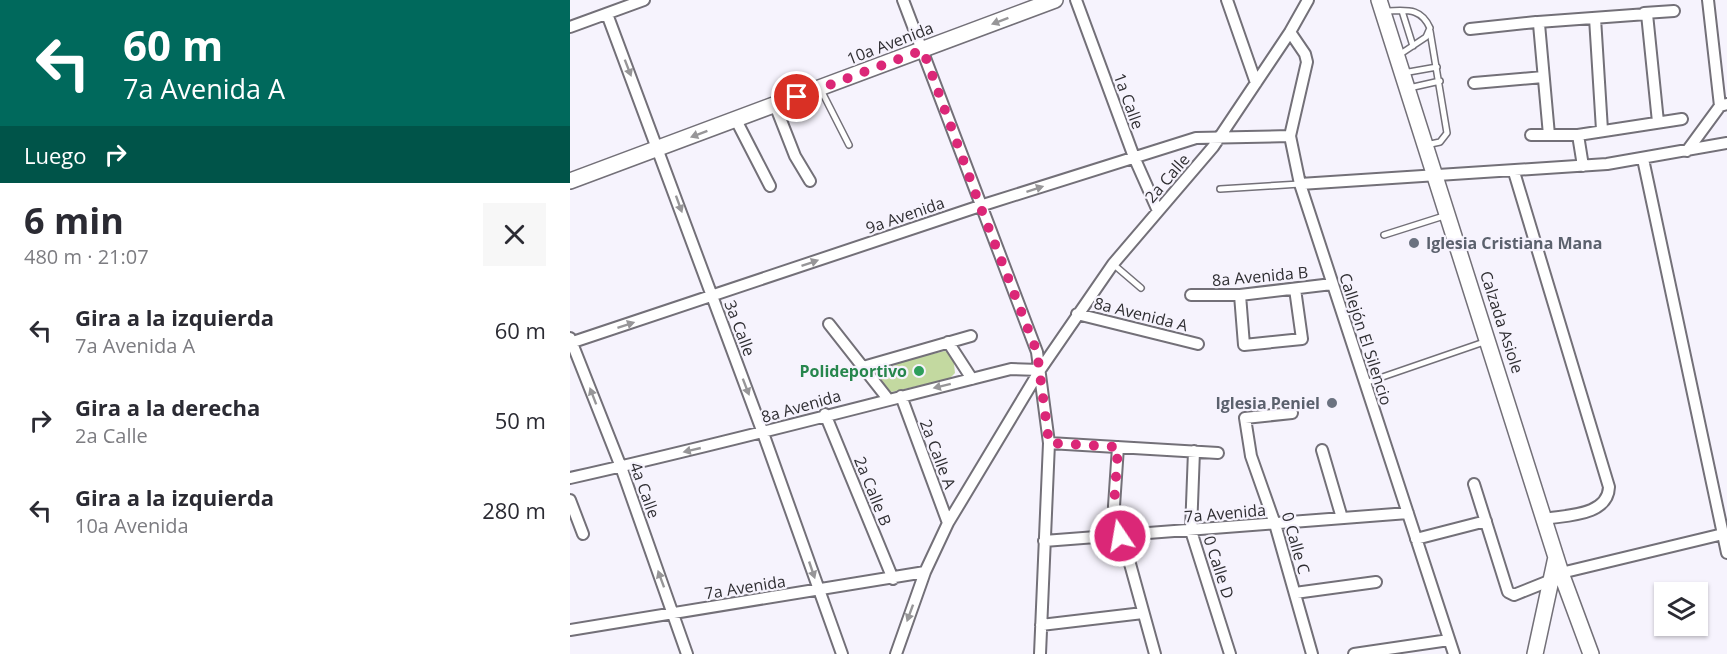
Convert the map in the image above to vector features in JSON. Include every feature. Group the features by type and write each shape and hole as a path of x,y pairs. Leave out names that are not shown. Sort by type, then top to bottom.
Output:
{"main road":[{"name":"10a Avenida","path":"570,181 1055,0"},
{"name":"Calzada Asiole","path":"1381,5 1556,557 1555,577 1591,654"},
{"path":"1534,654 1555,577"}],"street":[{"path":"570,27 644,0"},
{"path":"903,0 1037,352 1049,443 1040,654"},
{"name":"1a Calle","path":"1076,0 1134,157 1158,211"},
{"path":"1227,0 1256,83"},
{"name":"2a Calle","path":"1040,370 1113,264 1218,139 1290,32 1308,0"},
{"path":"1688,151 1724,105 1708,0"},
{"path":"1470,28 1674,10"},
{"path":"1644,13 1650,19 1658,122"},
{"name":"3a Calle","path":"607,14 659,149 842,654"},
{"path":"1595,18 1602,130"},
{"path":"1538,22 1549,135"},
{"name":"Callejón El Silencio","path":"1290,32 1305,54 1306,62 1290,136 1300,184 1454,654"},
{"path":"1474,83 1543,77"},
{"path":"775,105 795,156 810,181"},
{"path":"1531,135 1578,135 1682,119"},
{"path":"736,120 770,186"},
{"path":"1578,135 1583,166"},
{"name":"9a Avenida","path":"571,341 980,206 1196,138 1290,136"},
{"path":"1300,184 1583,166 1643,159 1727,144"},
{"path":"1643,159 1727,553"},
{"path":"1514,172 1609,487 1607,497 1598,508 1544,519"},
{"name":"8a Avenida B","path":"1191,295 1240,295 1332,284"},
{"path":"1240,295 1244,345 1302,339 1295,289"},
{"name":"8a Avenida A","path":"1077,314 1198,344"},
{"path":"829,324 888,399"},
{"path":"863,368 971,336"},
{"name":"4a Calle","path":"571,341 621,467 687,654"},
{"path":"948,342 972,379"},
{"name":"8a Avenida","path":"570,478 763,433 825,414 972,379 1020,368 1040,370"},
{"path":"896,654 925,573 948,523 1040,370"},
{"name":"2a Calle A","path":"900,396 948,523"},
{"name":"0 Calle C","path":"1293,413 1245,418 1251,456 1275,524 1312,654"},
{"name":"2a Calle B","path":"825,414 893,579"},
{"path":"1049,443 1218,453"},
{"path":"1118,447 1114,506 1120,536 1155,654"},
{"path":"1322,450 1342,518"},
{"name":"0 Calle D","path":"1194,451 1191,531 1230,654"},
{"path":"1474,484 1508,592 1514,595 1555,577 1723,534"},
{"path":"570,501 583,534"},
{"name":"7a Avenida","path":"1044,542 1408,513"},
{"path":"1416,539 1486,521"},
{"name":"7a Avenida","path":"570,630 925,573"},
{"path":"1295,593 1376,582"},
{"path":"1041,625 1143,613"},
{"path":"1354,654 1387,651 1449,640"}],"lane":[{"path":"1381,5 1402,11 1418,12 1423,15 1430,31 1447,133 1440,141 1426,145"},
{"path":"1402,11 1413,46"},
{"path":"1397,56 1430,31"},
{"path":"1405,81 1437,67"},
{"path":"1405,81 1440,81"},
{"path":"820,89 849,144"},
{"path":"1220,189 1300,184"},
{"path":"1384,235 1449,215"},
{"path":"1113,264 1141,288"},
{"path":"1365,383 1488,340"}],"green space":[{"name":"Polideportivo","path":"945,351 953,355 955,373 949,379 891,392 883,388 880,380 891,367 908,360"}],"place":[{"name":"Iglesia Cristiana Mana","path":"1414,243"},
{"name":"Polideportivo","path":"919,371"},
{"name":"Iglesia Peniel","path":"1332,403"}],"route":[{"path":"797,97 923,50 1037,352 1049,443 1118,447 1114,506 1120,536"}]}
